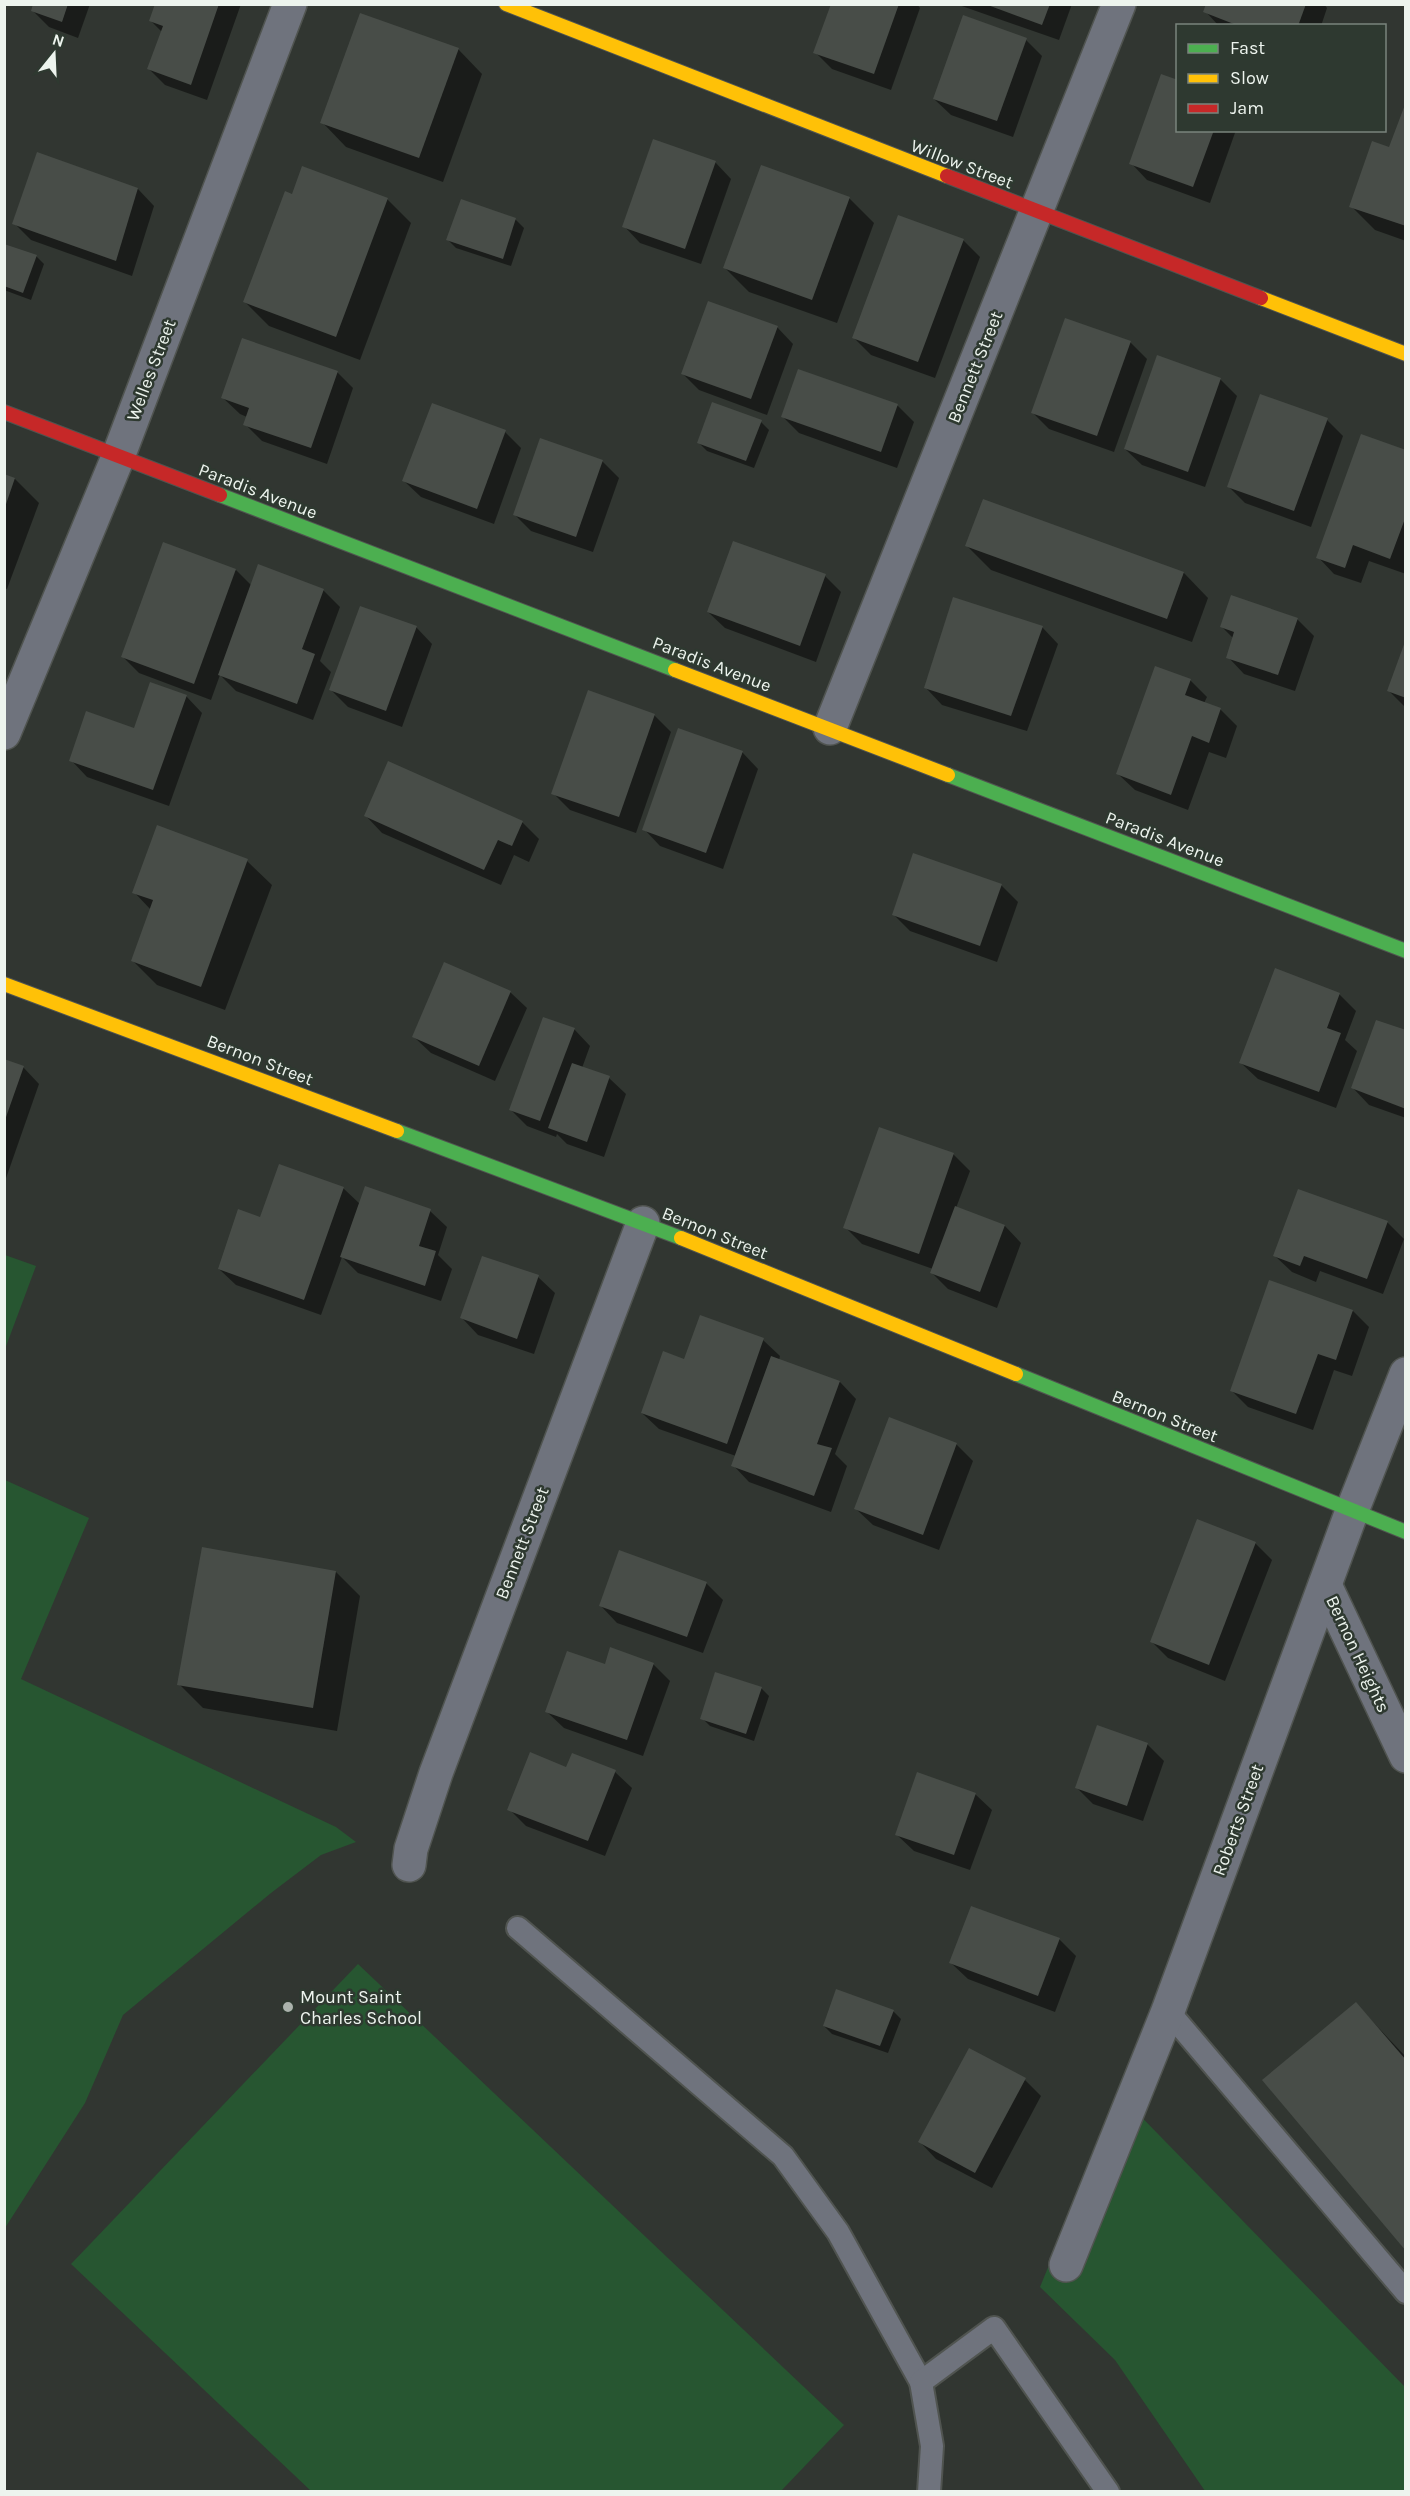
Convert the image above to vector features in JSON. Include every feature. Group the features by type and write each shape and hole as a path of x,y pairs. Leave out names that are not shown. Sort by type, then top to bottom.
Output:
{"street":[{"name":"Welles Street","path":"4,733 118,457 290,4"},
{"name":"Willow Street","path":"506,4 1037,213 1406,354"},
{"name":"Bennett Street","path":"830,728 1119,4"},
{"name":"Paradis Avenue","path":"4,412 1406,951"},
{"name":"Bernon Street","path":"4,984 643,1223 1406,1532"},
{"name":"Bennett Street","path":"409,1865 411,1849 436,1773 643,1223"},
{"name":"Roberts Street","path":"1066,2265 1168,2011 1352,1511 1406,1374"},
{"name":"Bernon Heights","path":"1325,1585 1406,1756"}],"lane":[{"path":"518,1928 783,2156 838,2232 921,2382 932,2446 929,2492"},
{"path":"1168,2011 1406,2292"},
{"path":"921,2382 994,2328 1108,2492"}],"green space":[{"path":"4,1255 36,1266 5,1349"},
{"path":"5,1480 89,1518 21,1679 336,1827 356,1842 321,1855 271,1893 123,2015 85,2103 5,2228"},
{"path":"358,1964 844,2425 781,2491 311,2491 71,2264"},
{"path":"1119,2094 1405,2387 1405,2491 1205,2491 1115,2360 1040,2287"}],"building":[{"path":"33,4 68,4 62,22 31,11"},
{"path":"155,4 219,4 191,85 147,69 163,26 149,21"},
{"path":"831,4 899,4 874,74 813,53"},
{"path":"985,4 1050,4 1042,25"},
{"path":"1206,4 1306,4 1299,24 1234,24 1203,12"},
{"path":"360,13 459,48 419,158 320,123"},
{"path":"963,15 1027,38 997,121 933,99"},
{"path":"1161,74 1176,79 1176,132 1213,132 1193,187 1129,164"},
{"path":"1406,102 1406,226 1349,207 1372,141 1389,147"},
{"path":"653,139 716,161 685,249 622,227"},
{"path":"37,152 138,188 116,261 12,224"},
{"path":"761,165 850,197 812,300 723,268"},
{"path":"302,166 388,198 336,337 243,302 285,191 292,194"},
{"path":"461,199 516,218 503,259 446,240"},
{"path":"898,215 964,239 918,362 852,338"},
{"path":"4,244 37,255 23,293 4,286"},
{"path":"708,301 778,326 751,399 681,374"},
{"path":"1065,318 1131,341 1097,436 1031,413"},
{"path":"242,338 338,371 311,448 243,425 249,408 221,398"},
{"path":"1157,355 1221,378 1188,472 1124,449"},
{"path":"798,369 898,404 881,452 781,417"},
{"path":"1260,394 1328,418 1294,511 1227,487"},
{"path":"712,402 762,420 746,461 697,443"},
{"path":"432,403 506,430 477,509 402,481"},
{"path":"1361,434 1406,450 1406,516 1390,559 1353,545 1345,568 1316,558"},
{"path":"540,438 603,460 576,537 513,515"},
{"path":"4,474 15,478 5,507 4,507"},
{"path":"983,499 1184,572 1167,619 965,546"},
{"path":"733,541 826,574 800,646 707,612"},
{"path":"163,542 236,569 194,684 121,657"},
{"path":"258,564 324,589 302,649 315,654 297,704 218,675"},
{"path":"1231,595 1298,618 1278,675 1226,658 1234,632 1220,627"},
{"path":"953,597 1043,626 1011,716 924,688"},
{"path":"360,606 417,626 386,711 329,690"},
{"path":"1406,639 1406,698 1387,691"},
{"path":"1155,666 1191,679 1185,695 1221,708 1209,743 1192,736 1171,795 1116,774"},
{"path":"150,682 187,695 153,790 69,761 86,711 134,728"},
{"path":"588,690 655,714 619,817 551,794"},
{"path":"678,728 743,751 706,853 642,830"},
{"path":"388,761 523,821 512,846 498,840 484,870 364,816"},
{"path":"157,825 248,859 201,987 131,961 153,900 132,893"},
{"path":"913,853 1002,884 980,946 892,915"},
{"path":"444,962 511,991 479,1066 412,1037"},
{"path":"1275,968 1340,993 1327,1028 1341,1033 1319,1092 1239,1063"},
{"path":"543,1017 575,1028 540,1121 509,1110"},
{"path":"1376,1020 1406,1030 1406,1109 1351,1088"},
{"path":"4,1059 24,1066 5,1120 4,1120"},
{"path":"572,1063 610,1076 587,1142 548,1128"},
{"path":"879,1127 954,1153 919,1254 843,1228"},
{"path":"279,1164 344,1187 304,1300 218,1269 238,1209 260,1217"},
{"path":"365,1186 431,1209 419,1246 436,1251 425,1286 340,1257"},
{"path":"1298,1189 1388,1221 1367,1279 1304,1256 1300,1266 1273,1256"},
{"path":"955,1206 1005,1225 980,1292 930,1273"},
{"path":"482,1256 539,1275 517,1339 460,1318"},
{"path":"1269,1280 1353,1310 1336,1360 1318,1354 1296,1414 1230,1391"},
{"path":"700,1315 764,1338 727,1444 641,1413 663,1351 684,1359"},
{"path":"771,1356 840,1381 817,1444 832,1448 814,1496 731,1466"},
{"path":"889,1417 957,1443 923,1535 854,1509"},
{"path":"1197,1519 1256,1542 1209,1665 1150,1642"},
{"path":"202,1547 336,1571 313,1708 177,1685"},
{"path":"619,1550 707,1582 687,1637 599,1606"},
{"path":"610,1647 654,1663 627,1740 545,1712 567,1651 605,1664"},
{"path":"715,1672 762,1687 746,1734 700,1719"},
{"path":"1097,1725 1148,1743 1127,1806 1075,1788"},
{"path":"530,1752 566,1767 572,1753 616,1770 588,1841 507,1810"},
{"path":"917,1772 976,1793 954,1855 895,1835"},
{"path":"971,1906 1060,1938 1038,1996 949,1963"},
{"path":"836,1989 894,2010 880,2046 823,2026"},
{"path":"1356,2002 1406,2060 1406,2251 1262,2080"},
{"path":"969,2048 1026,2078 975,2173 918,2142"}],"traffic: fast":[{"path":"220,495 675,670"},
{"path":"948,775 1406,951"},
{"path":"397,1131 681,1238"},
{"path":"1016,1374 1406,1532"}],"traffic: slow":[{"path":"506,4 947,176"},
{"path":"1261,298 1406,354"},
{"path":"675,670 948,775"},
{"path":"4,984 397,1131"},
{"path":"681,1238 1016,1374"}],"traffic: jam":[{"path":"947,176 1261,298"},
{"path":"4,412 220,495"}],"place":[{"name":"Mount Saint Charles School","path":"288,2007"}]}
